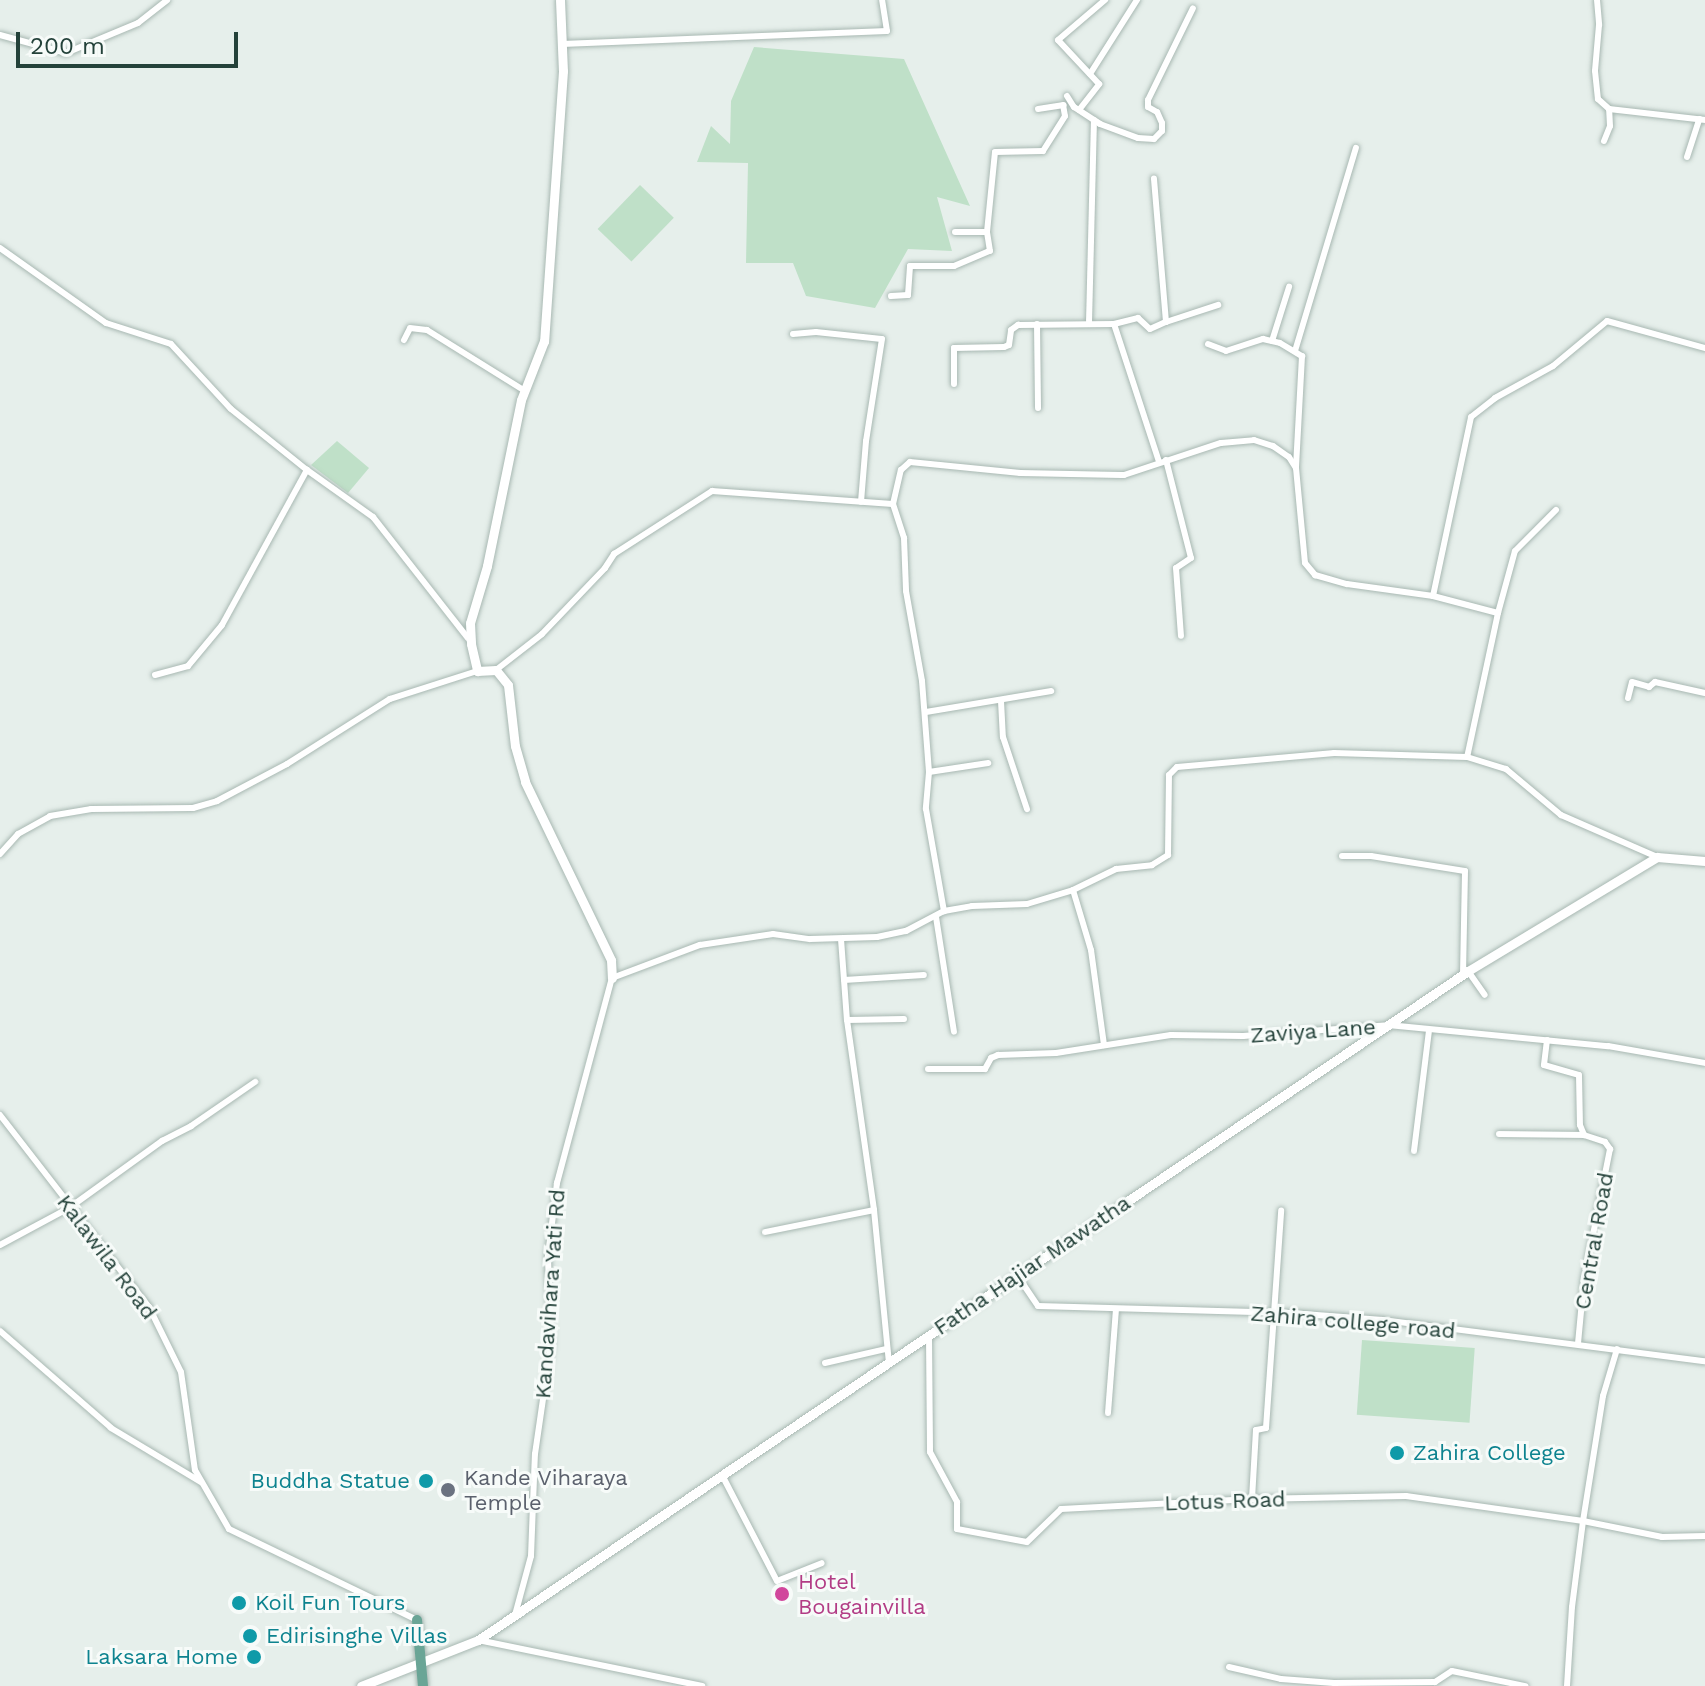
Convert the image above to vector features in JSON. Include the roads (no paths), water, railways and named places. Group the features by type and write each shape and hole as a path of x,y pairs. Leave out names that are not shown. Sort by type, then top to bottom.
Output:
{"main road":[{"path":"417,1620 423,1686"}],"street":[{"path":"0,35 66,53 138,23 167,0"},
{"path":"477,671 470,623 487,566 525,391 544,341 555,211 562,44 560,0"},
{"path":"562,44 887,31 882,0"},
{"path":"1079,110 1099,84 1058,40 1105,0"},
{"path":"1090,74 1137,0"},
{"path":"1597,0 1599,25 1595,71 1598,99 1609,109 1702,120 1687,157"},
{"path":"1067,96 1079,110 1094,120 1138,138 1154,139 1162,131 1162,123 1157,112 1148,107 1148,100 1193,8"},
{"path":"1038,109 1072,103"},
{"path":"891,296 908,295 910,266 954,266 990,251 987,232 995,152 1043,151 1065,116 1063,105"},
{"path":"1604,141 1610,126 1609,109"},
{"path":"1089,323 1094,120"},
{"path":"1295,351 1356,148"},
{"path":"1154,179 1166,322"},
{"path":"955,232 987,232"},
{"path":"0,248 106,323 171,344 231,409 307,470 373,517 464,628 471,644"},
{"path":"1272,341 1289,287"},
{"path":"954,384 954,348 1004,347 1009,345 1013,327 1114,324 1138,318 1150,329 1218,305"},
{"path":"1433,596 1471,417 1495,398 1553,366 1607,321 1705,348"},
{"path":"1037,324 1038,408"},
{"path":"1114,324 1162,461 1191,558 1176,568 1181,636"},
{"path":"404,340 410,328 427,330 525,391"},
{"path":"793,334 816,332 882,339 866,441 861,502"},
{"path":"1208,344 1226,351 1251,342 1272,341 1295,351 1304,363 1296,468 1307,569 1315,575 1347,584 1433,596 1498,613"},
{"path":"944,911 926,809 929,772 926,712 906,591 904,538 893,504 901,470 910,462 1020,473 1124,475 1221,443 1254,440 1273,446 1289,457 1296,468"},
{"path":"155,675 188,666 222,625 307,470"},
{"path":"0,854 18,834 50,816 91,809 193,808 217,801 301,756 390,699 477,671 496,670 542,634 605,568 614,554 712,491 893,504"},
{"path":"1467,757 1512,558 1556,510"},
{"path":"496,670 508,685 515,746 525,782 611,960 612,978 700,945 773,934 841,939 906,931 944,911 972,906 1027,904 1073,890 1116,869 1152,865 1168,855 1169,775 1177,767 1334,753 1467,757 1506,769 1561,815 1657,857 1705,861"},
{"path":"1628,698 1632,682 1649,687 1655,682 1705,693"},
{"path":"926,712 1051,691"},
{"path":"1001,701 1003,737 1027,809"},
{"path":"929,772 988,763"},
{"path":"1342,856 1371,856 1465,871 1466,973 1485,995"},
{"name":"Fatha Hajiar Mawatha","path":"361,1686 478,1640 1466,973 1657,857"},
{"path":"1073,890 1091,950 1104,1045"},
{"path":"936,917 954,1032"},
{"path":"841,939 847,1020 874,1210 889,1363"},
{"path":"844,980 924,975"},
{"name":"Kandavihara Yati Rd","path":"515,1615 531,1556 535,1454 551,1344 548,1256 557,1183 612,978"},
{"path":"847,1020 904,1019"},
{"name":"Zaviya Lane","path":"928,1069 985,1069 991,1058 998,1055 1056,1053 1171,1035 1243,1036 1388,1025 1608,1046 1705,1063"},
{"path":"1414,1151 1429,1031"},
{"path":"1499,1134 1584,1135 1579,1113 1582,1084 1579,1075 1544,1065 1547,1040"},
{"path":"0,1245 69,1208 162,1141 191,1126 255,1082"},
{"name":"Kalawila Road","path":"0,1115 69,1208 149,1307 181,1372 190,1451 202,1483 229,1529 417,1620"},
{"name":"Central Road","path":"1578,1343 1584,1280 1610,1149 1605,1142 1584,1135"},
{"path":"765,1232 874,1210"},
{"path":"1252,1499 1256,1430 1266,1428 1281,1211"},
{"name":"Zahira college road","path":"1017,1275 1038,1306 1272,1311 1578,1343 1705,1361"},
{"path":"1108,1413 1116,1310"},
{"path":"0,1331 111,1428 202,1483"},
{"name":"Lotus Road","path":"929,1336 930,1452 957,1502 957,1529 1027,1542 1061,1509 1252,1499 1406,1496 1583,1521 1662,1537 1705,1536"},
{"path":"825,1363 886,1349"},
{"path":"1567,1686 1572,1607 1583,1521 1603,1396 1617,1349"},
{"path":"722,1475 777,1581 822,1563"},
{"path":"478,1640 702,1686"},
{"path":"1229,1667 1282,1683 1435,1682 1452,1671 1525,1686"}],"place":[{"name":"Zahira College","path":"1397,1453"},
{"name":"Buddha Statue","path":"426,1481"},
{"name":"Kande Viharaya Temple","path":"448,1490"},
{"name":"Hotel Bougainvilla","path":"782,1594"},
{"name":"Koil Fun Tours","path":"239,1603"},
{"name":"Edirisinghe Villas","path":"250,1636"},
{"name":"Laksara Home","path":"254,1657"}]}
